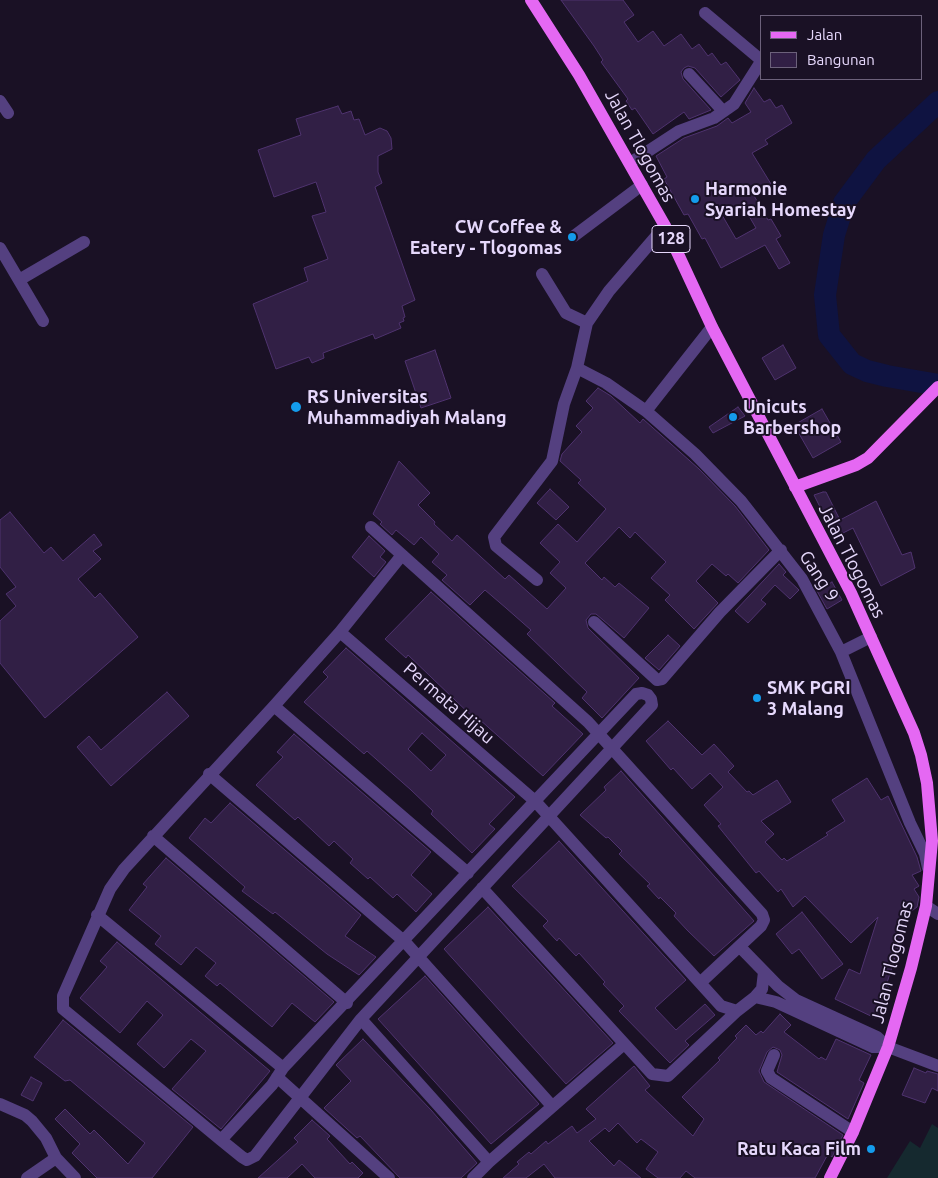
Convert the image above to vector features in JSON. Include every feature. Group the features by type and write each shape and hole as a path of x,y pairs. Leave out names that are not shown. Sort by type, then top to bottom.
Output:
{"main road":[{"name":"Jalan Tlogomas","path":"531,0 579,75 665,226 712,327 851,593 914,733 921,755 930,811 932,840 926,906 911,968 888,1047 853,1132 830,1178"},
{"path":"795,487 856,465 874,454 938,387"}],"street":[{"path":"705,14 760,59"},
{"path":"630,163 679,132 714,118 734,104 760,62"},
{"path":"689,74 723,111"},
{"path":"0,101 8,113"},
{"path":"574,236 642,185"},
{"path":"536,580 496,546 494,538 552,461 564,404 577,368 587,323 609,291 665,226"},
{"path":"19,280 84,242"},
{"path":"0,248 43,321"},
{"path":"542,274 566,312 587,323"},
{"path":"646,411 712,327"},
{"name":"Gang 9","path":"577,368 606,383 646,411 720,478 781,550 817,604 841,652 910,823 925,854 930,876"},
{"path":"371,527 599,734 762,914 764,920 761,926 700,983"},
{"path":"594,622 657,680 662,679 720,612 781,550"},
{"path":"221,1140 280,1073 636,694 642,693 648,696 652,702 650,709 548,815 361,1019 301,1099 252,1158 242,1157 221,1140 63,1009 63,996 110,889 209,774 274,706 340,632 402,554"},
{"name":"Permata Hijau","path":"340,632 535,801 721,1006"},
{"path":"841,652 871,637"},
{"path":"274,706 468,873"},
{"path":"209,774 405,942 552,1106"},
{"path":"154,836 347,1003"},
{"path":"482,888 652,1074 668,1076 721,1025 755,997 762,989 764,972"},
{"path":"926,906 938,914"},
{"path":"97,915 280,1073 301,1099 389,1178"},
{"path":"740,947 794,1005"},
{"path":"755,997 794,1005 824,1019 877,1037 888,1047 938,1066"},
{"path":"721,1025 721,1006 737,1011"},
{"path":"361,1019 489,1162"},
{"path":"474,1178 489,1162 624,1044"},
{"path":"774,1055 767,1071 771,1078 853,1132"},
{"path":"0,1104 25,1115 32,1121 46,1138 56,1158 75,1178"},
{"path":"27,1178 56,1158"}],"shaded area":[{"path":"932,1124 938,1128 938,1178 887,1178 910,1141 920,1148"}],"building":[{"path":"561,0 623,0 634,15 624,22 638,42 653,31 664,46 681,34 692,49 699,44 708,56 712,53 721,65 726,62 740,80 721,97 695,68 688,66 684,68 681,72 683,79 711,110 689,119 684,112 653,134 635,108 632,110 626,101 628,99 601,62 603,60 594,46"},
{"path":"754,88 764,102 770,99 776,108 782,105 792,123 765,140 768,144 752,153 771,184 753,194 768,220 771,219 781,236 776,239 790,263 779,269 765,245 721,268 705,238 702,239 688,214 684,215 664,179 667,177 656,156 684,138 717,126 728,118 732,123 751,112 745,103","holes":["742,204 756,228 736,239 722,215"]},
{"path":"338,106 342,114 351,111 354,120 359,119 365,135 380,128 387,131 391,138 392,149 378,156 378,172 382,183 375,187 415,300 402,306 405,317 403,318 404,321 399,323 401,328 375,339 373,334 323,353 324,358 312,363 309,357 276,369 253,304 308,281 304,268 328,259 312,216 326,212 316,182 274,197 258,150 301,135 296,119"},
{"path":"783,345 796,368 775,380 762,358"},
{"path":"435,350 451,398 421,408 405,361"},
{"path":"598,388 611,396 640,423 643,419 699,469 735,506 769,550 738,583 712,564 696,581 718,603 694,629 665,600 670,595 651,578 666,562 635,532 630,538 619,527 585,563 602,580 604,577 615,587 619,583 649,608 624,638 596,614 591,614 586,620 588,628 639,678 602,718 582,698 587,692 527,634 531,630 485,590 470,605 442,580 447,575 432,562 439,554 421,537 414,545 396,530 392,535 380,524 382,522 373,514 399,461 430,493 418,505 435,522 434,524 452,541 457,535 505,579 509,575 547,609 566,588 550,573 560,562 540,543 558,524 577,542 606,509 578,483 581,480 560,461 562,454 582,432 576,426 593,408 586,401"},
{"path":"738,407 745,416 713,433 709,427"},
{"path":"822,409 841,442 813,458 794,425"},
{"path":"550,489 569,507 556,520 537,503"},
{"path":"826,492 840,520 876,501 902,555 911,552 915,568 881,586 853,528 835,537 814,495"},
{"path":"10,512 44,553 51,547 63,561 94,534 102,545 93,551 101,559 78,579 95,598 100,593 138,637 45,718 0,663 0,621 16,606 6,594 16,587 0,567 0,520"},
{"path":"369,536 385,551 380,557 386,562 374,577 352,557"},
{"path":"779,564 786,572 783,575 799,590 790,599 775,585 761,600 766,604 748,623 735,611"},
{"path":"832,582 842,600 827,609 817,591"},
{"path":"431,592 555,703 552,706 583,734 543,776 479,719 477,721 408,655 406,658 385,639"},
{"path":"668,635 680,646 659,670 645,658"},
{"path":"346,648 515,797 489,824 495,829 472,853 431,814 433,811 411,790 367,751 364,754 304,702 328,677 323,672","holes":["422,733 446,755 431,771 408,749"]},
{"path":"167,692 189,716 111,786 77,747 89,736 101,750"},
{"path":"668,721 702,755 714,744 734,766 728,772 747,792 749,791 753,795 777,780 791,802 761,821 774,834 765,842 782,860 784,858 787,861 828,835 826,833 845,821 832,800 867,778 881,800 888,796 917,857 921,871 912,875 919,886 914,889 919,897 917,907 909,913 886,986 889,988 875,1018 835,999 849,969 860,974 878,917 851,943 805,896 793,907 781,889 778,892 759,871 756,873 718,826 721,824 704,805 723,787 710,773 692,789 673,768 671,770 646,741"},
{"path":"294,734 431,852 411,875 432,894 416,912 397,894 393,898 370,877 368,879 350,863 353,859 334,841 329,846 298,817 295,820 256,785 283,757 277,752"},
{"path":"621,771 754,921 714,956 674,916 676,913 647,886 650,884 619,854 622,851 608,837 606,838 580,815 606,790 604,787"},
{"path":"230,803 361,915 345,936 376,957 359,975 327,954 275,912 273,914 242,891 245,887 189,838 205,818 211,823"},
{"path":"559,841 686,980 655,1008 676,1030 705,1004 715,1015 685,1041 689,1045 670,1063 619,1011 624,1006 603,984 605,982 579,953 576,956 559,938 557,941 543,926 548,921 512,886"},
{"path":"166,858 334,1002 315,1022 292,1003 272,1027 220,983 217,986 205,976 216,963 196,947 181,965 155,944 161,936 129,910 147,887 143,884"},
{"path":"488,907 613,1043 566,1084 444,949"},
{"path":"802,912 843,964 822,979 799,949 792,954 776,934"},
{"path":"117,942 270,1071 221,1129 172,1089 206,1051 191,1039 164,1068 137,1044 163,1015 147,1001 120,1033 80,998 107,967 100,961"},
{"path":"425,976 539,1104 491,1144 378,1019"},
{"path":"780,1014 791,1025 784,1032 819,1059 821,1057 826,1060 836,1039 871,1055 859,1080 864,1083 848,1119 777,1072 782,1055 780,1050 773,1047 767,1052 759,1071 764,1082 843,1135 832,1157 828,1154 815,1178 695,1178 686,1171 680,1178 658,1178 646,1169 658,1152 641,1139 637,1143 618,1123 609,1132 605,1128 589,1141 614,1166 619,1160 641,1178 555,1178 544,1164 526,1178 503,1178 519,1164 517,1162 529,1152 531,1154 546,1141 548,1144 572,1126 577,1133 596,1119 586,1109 634,1066 650,1086 645,1090 693,1136 704,1119 682,1097 720,1060 718,1058 737,1038 735,1036 746,1025 756,1035 761,1031 763,1033"},
{"path":"63,1020 193,1127 152,1178 97,1178 72,1153 80,1144 55,1119 65,1109 90,1134 94,1130 128,1164 145,1143 70,1080 65,1081 34,1057"},
{"path":"363,1039 431,1110 477,1163 461,1178 400,1178 360,1136 357,1138 324,1108 351,1081 336,1065"},
{"path":"914,1068 926,1073 927,1071 938,1074 938,1091 932,1088 925,1103 902,1095"},
{"path":"31,1077 42,1083 33,1101 21,1095"},
{"path":"312,1120 330,1136 327,1139 350,1164 352,1162 363,1173 358,1178 315,1178 302,1164 287,1178 258,1178 298,1142 294,1138"}],"waterway":[{"path":"938,102 876,160 844,203 834,235 825,295 829,335 852,364 867,371 887,376 938,385"}],"place":[{"name":"Harmonie Syariah Homestay","path":"695,199"},
{"name":"CW Coffee & Eatery - Tlogomas","path":"572,237"},
{"name":"RS Universitas Muhammadiyah Malang","path":"296,407"},
{"name":"Unicuts Barbershop","path":"733,417"},
{"name":"SMK PGRI 3 Malang","path":"757,698"},
{"name":"Ratu Kaca Film","path":"871,1149"}]}
